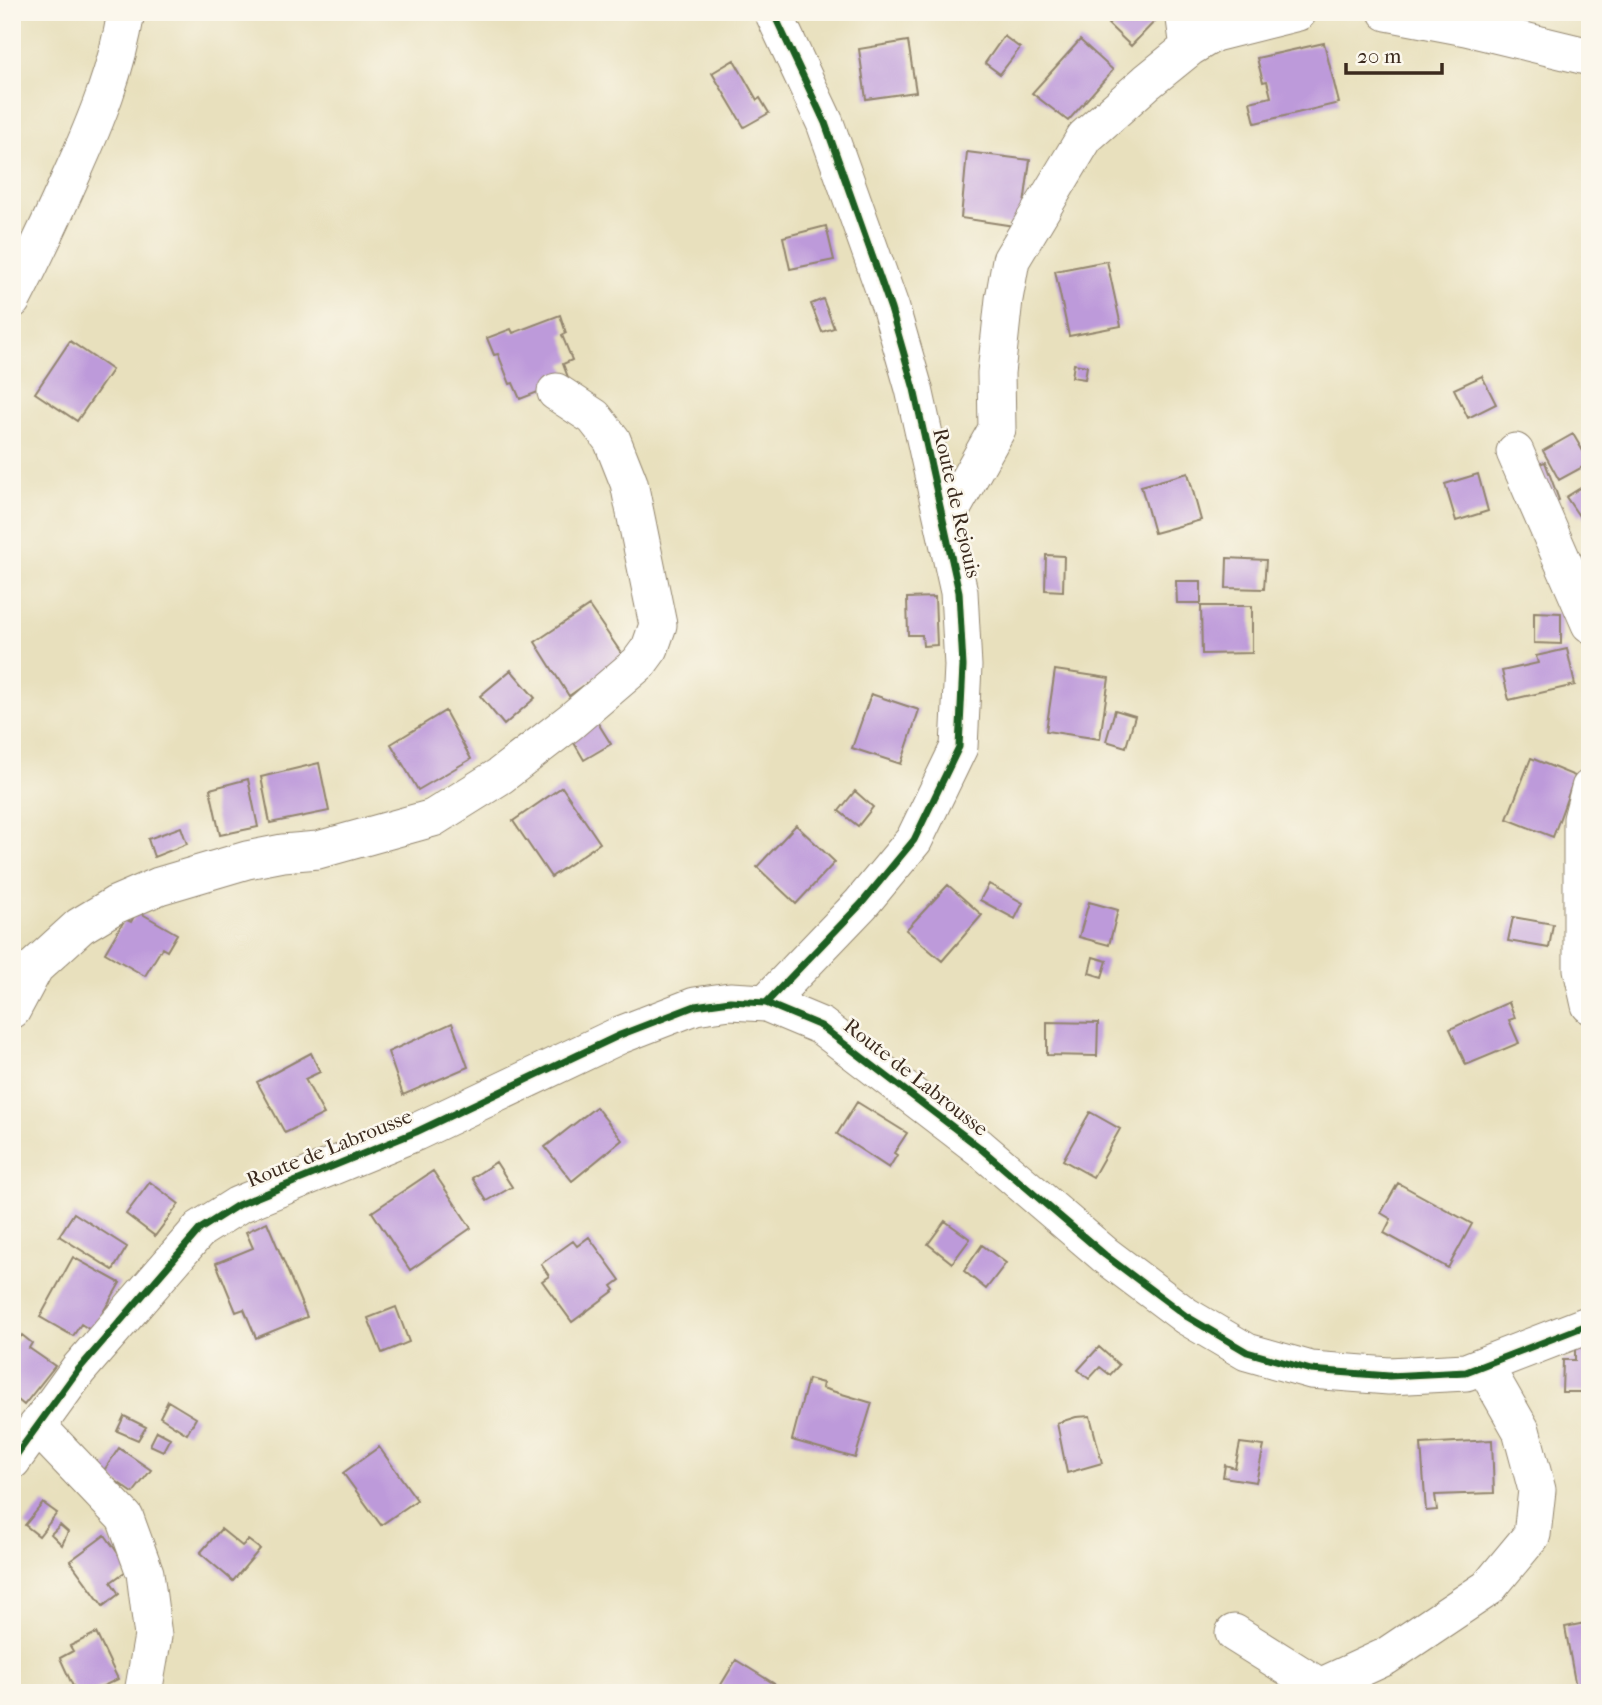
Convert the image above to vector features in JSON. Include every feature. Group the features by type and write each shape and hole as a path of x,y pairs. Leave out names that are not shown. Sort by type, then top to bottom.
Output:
{"street":[{"path":"12,299 42,243 101,108 120,51 126,12"},
{"name":"Route de Rejouis","path":"766,1003 862,904 914,840 959,747 963,666 959,592 914,389 891,309 825,123 773,12"},
{"path":"1184,12 1189,48"},
{"path":"944,523 997,429 996,373 1011,260 1085,137 1189,48 1214,33 1298,12"},
{"path":"1387,12 1466,27 1590,57"},
{"path":"12,1010 35,967 80,926 115,905 159,886 247,860 318,850 433,818 500,776 570,722 639,663 650,648 658,625 629,483 612,440 594,417 556,393"},
{"path":"1515,452 1590,624"},
{"path":"1590,788 1582,819 1582,968 1590,1005"},
{"name":"Route de Labrousse","path":"12,1461 78,1370 172,1259 200,1229 237,1205 416,1132 556,1063 658,1020 695,1006 730,1002 766,1003 821,1026 979,1147 1105,1255 1186,1316 1247,1352 1311,1370 1389,1376 1466,1372 1590,1324"},
{"path":"1234,1633 1310,1690 1385,1657 1488,1588 1532,1535 1537,1490 1521,1430 1484,1365"},
{"path":"37,1426 125,1518 145,1573 153,1636 144,1693"}],"building":[{"path":"1120,12 1152,12 1158,18 1131,46 1108,24"},
{"path":"1004,36 1020,48 1000,74 985,63"},
{"path":"1080,40 1113,70 1068,121 1032,93"},
{"path":"908,41 916,92 866,99 859,49"},
{"path":"1324,43 1339,103 1255,123 1250,102 1271,97 1267,81 1263,82 1257,58"},
{"path":"734,60 757,100 760,98 769,113 744,127 712,73"},
{"path":"967,152 1030,160 1021,227 961,218"},
{"path":"826,226 834,260 790,269 783,237"},
{"path":"1107,261 1121,326 1069,336 1055,271"},
{"path":"823,299 834,328 822,332 811,304"},
{"path":"560,315 566,333 562,335 572,360 563,364 569,380 520,399 487,338 511,329 513,333"},
{"path":"70,341 112,370 77,421 35,393"},
{"path":"1074,364 1087,366 1085,379 1072,377"},
{"path":"1482,376 1496,404 1468,418 1454,389"},
{"path":"1573,434 1590,463 1559,480 1543,451"},
{"path":"1545,462 1559,500 1543,506 1529,467"},
{"path":"1188,473 1201,520 1154,533 1141,486"},
{"path":"1478,474 1488,511 1456,521 1445,484"},
{"path":"1590,482 1590,526 1582,513 1579,516 1566,497"},
{"path":"1046,555 1064,556 1063,591 1045,590"},
{"path":"1227,558 1266,560 1264,589 1226,588"},
{"path":"1176,581 1201,581 1201,603 1177,603"},
{"path":"935,597 937,645 923,646 922,635 908,635 907,598"},
{"path":"589,606 624,657 569,696 535,642"},
{"path":"1201,606 1252,606 1252,653 1202,654"},
{"path":"1534,612 1561,613 1561,644 1534,643"},
{"path":"1567,649 1575,685 1509,700 1502,671 1538,663 1536,656"},
{"path":"511,670 535,698 504,725 480,696"},
{"path":"1055,670 1109,678 1100,739 1046,731"},
{"path":"871,694 919,710 901,764 852,748"},
{"path":"1115,710 1135,716 1126,747 1106,741"},
{"path":"445,711 471,759 418,790 391,744"},
{"path":"596,720 611,744 584,760 570,736"},
{"path":"1531,758 1575,776 1553,837 1507,819"},
{"path":"319,763 329,811 270,823 261,777"},
{"path":"248,779 258,827 220,835 210,789"},
{"path":"562,787 600,843 551,877 513,821"},
{"path":"855,791 873,807 858,826 839,811"},
{"path":"796,825 835,862 796,904 757,867"},
{"path":"181,827 187,844 154,857 148,839"},
{"path":"989,884 1023,903 1015,919 980,900"},
{"path":"948,885 982,915 942,961 906,930"},
{"path":"1089,902 1118,910 1109,945 1079,937"},
{"path":"137,911 177,934 167,951 162,948 145,976 105,953 125,919 131,922"},
{"path":"1513,917 1553,924 1549,948 1508,941"},
{"path":"1093,957 1107,961 1102,977 1089,973"},
{"path":"1509,1002 1515,1018 1509,1020 1519,1043 1466,1065 1450,1029"},
{"path":"1047,1022 1098,1023 1097,1056 1047,1055"},
{"path":"452,1023 468,1067 403,1095 388,1052"},
{"path":"311,1053 320,1072 305,1079 324,1114 285,1133 257,1082"},
{"path":"857,1102 907,1133 894,1153 897,1155 889,1168 837,1134"},
{"path":"596,1107 622,1140 572,1181 545,1147"},
{"path":"1090,1112 1120,1129 1093,1177 1063,1160"},
{"path":"496,1162 512,1187 487,1201 472,1178"},
{"path":"433,1171 471,1228 410,1270 372,1212"},
{"path":"150,1182 179,1204 155,1236 126,1214"},
{"path":"1398,1183 1472,1224 1448,1268 1384,1233 1391,1219 1381,1213"},
{"path":"74,1213 127,1247 113,1270 59,1236"},
{"path":"945,1221 970,1239 952,1263 928,1244"},
{"path":"267,1222 307,1317 256,1338 244,1309 236,1312 216,1263 253,1248 246,1232"},
{"path":"589,1237 620,1280 612,1286 615,1290 572,1322 542,1281 549,1276 541,1264 573,1241 577,1246"},
{"path":"982,1245 1006,1263 986,1289 964,1271"},
{"path":"73,1257 120,1283 92,1331 81,1324 73,1336 40,1317"},
{"path":"396,1307 409,1342 382,1353 368,1318"},
{"path":"22,1335 32,1343 29,1348 55,1366 24,1405 12,1395 12,1348"},
{"path":"1099,1347 1119,1365 1110,1375 1100,1367 1089,1379 1078,1370"},
{"path":"1575,1347 1590,1347 1590,1392 1562,1392 1563,1360 1575,1360"},
{"path":"808,1379 823,1383 822,1388 872,1403 855,1458 792,1440"},
{"path":"168,1401 196,1418 187,1434 160,1417"},
{"path":"124,1416 146,1427 138,1440 117,1431"},
{"path":"1090,1416 1102,1463 1067,1473 1057,1423"},
{"path":"157,1431 170,1438 163,1451 150,1445"},
{"path":"1492,1440 1494,1493 1435,1495 1437,1510 1426,1511 1421,1444"},
{"path":"1240,1443 1264,1446 1256,1482 1223,1477 1225,1465 1235,1468"},
{"path":"379,1447 417,1500 381,1525 343,1473"},
{"path":"119,1448 151,1470 133,1493 103,1472"},
{"path":"43,1503 57,1513 39,1536 25,1525"},
{"path":"60,1525 68,1532 62,1545 51,1534"},
{"path":"221,1529 242,1546 248,1540 260,1549 233,1581 200,1553"},
{"path":"105,1535 129,1569 111,1582 119,1594 103,1606 70,1561"},
{"path":"1590,1622 1590,1693 1577,1693 1565,1627"},
{"path":"96,1633 118,1679 89,1693 76,1693 60,1658 73,1651 70,1646"},
{"path":"736,1660 781,1688 777,1693 716,1693"}],"cycle path":[{"path":"766,1003 861,904 914,840 959,747 963,666 959,592 914,389 891,309 825,123 773,12"},
{"path":"12,1461 78,1370 200,1229 238,1205 416,1132 620,1035 695,1006 730,1001 766,1003 821,1026 979,1147 1105,1255 1186,1316 1247,1352 1311,1370 1389,1376 1466,1372 1590,1324"}]}
